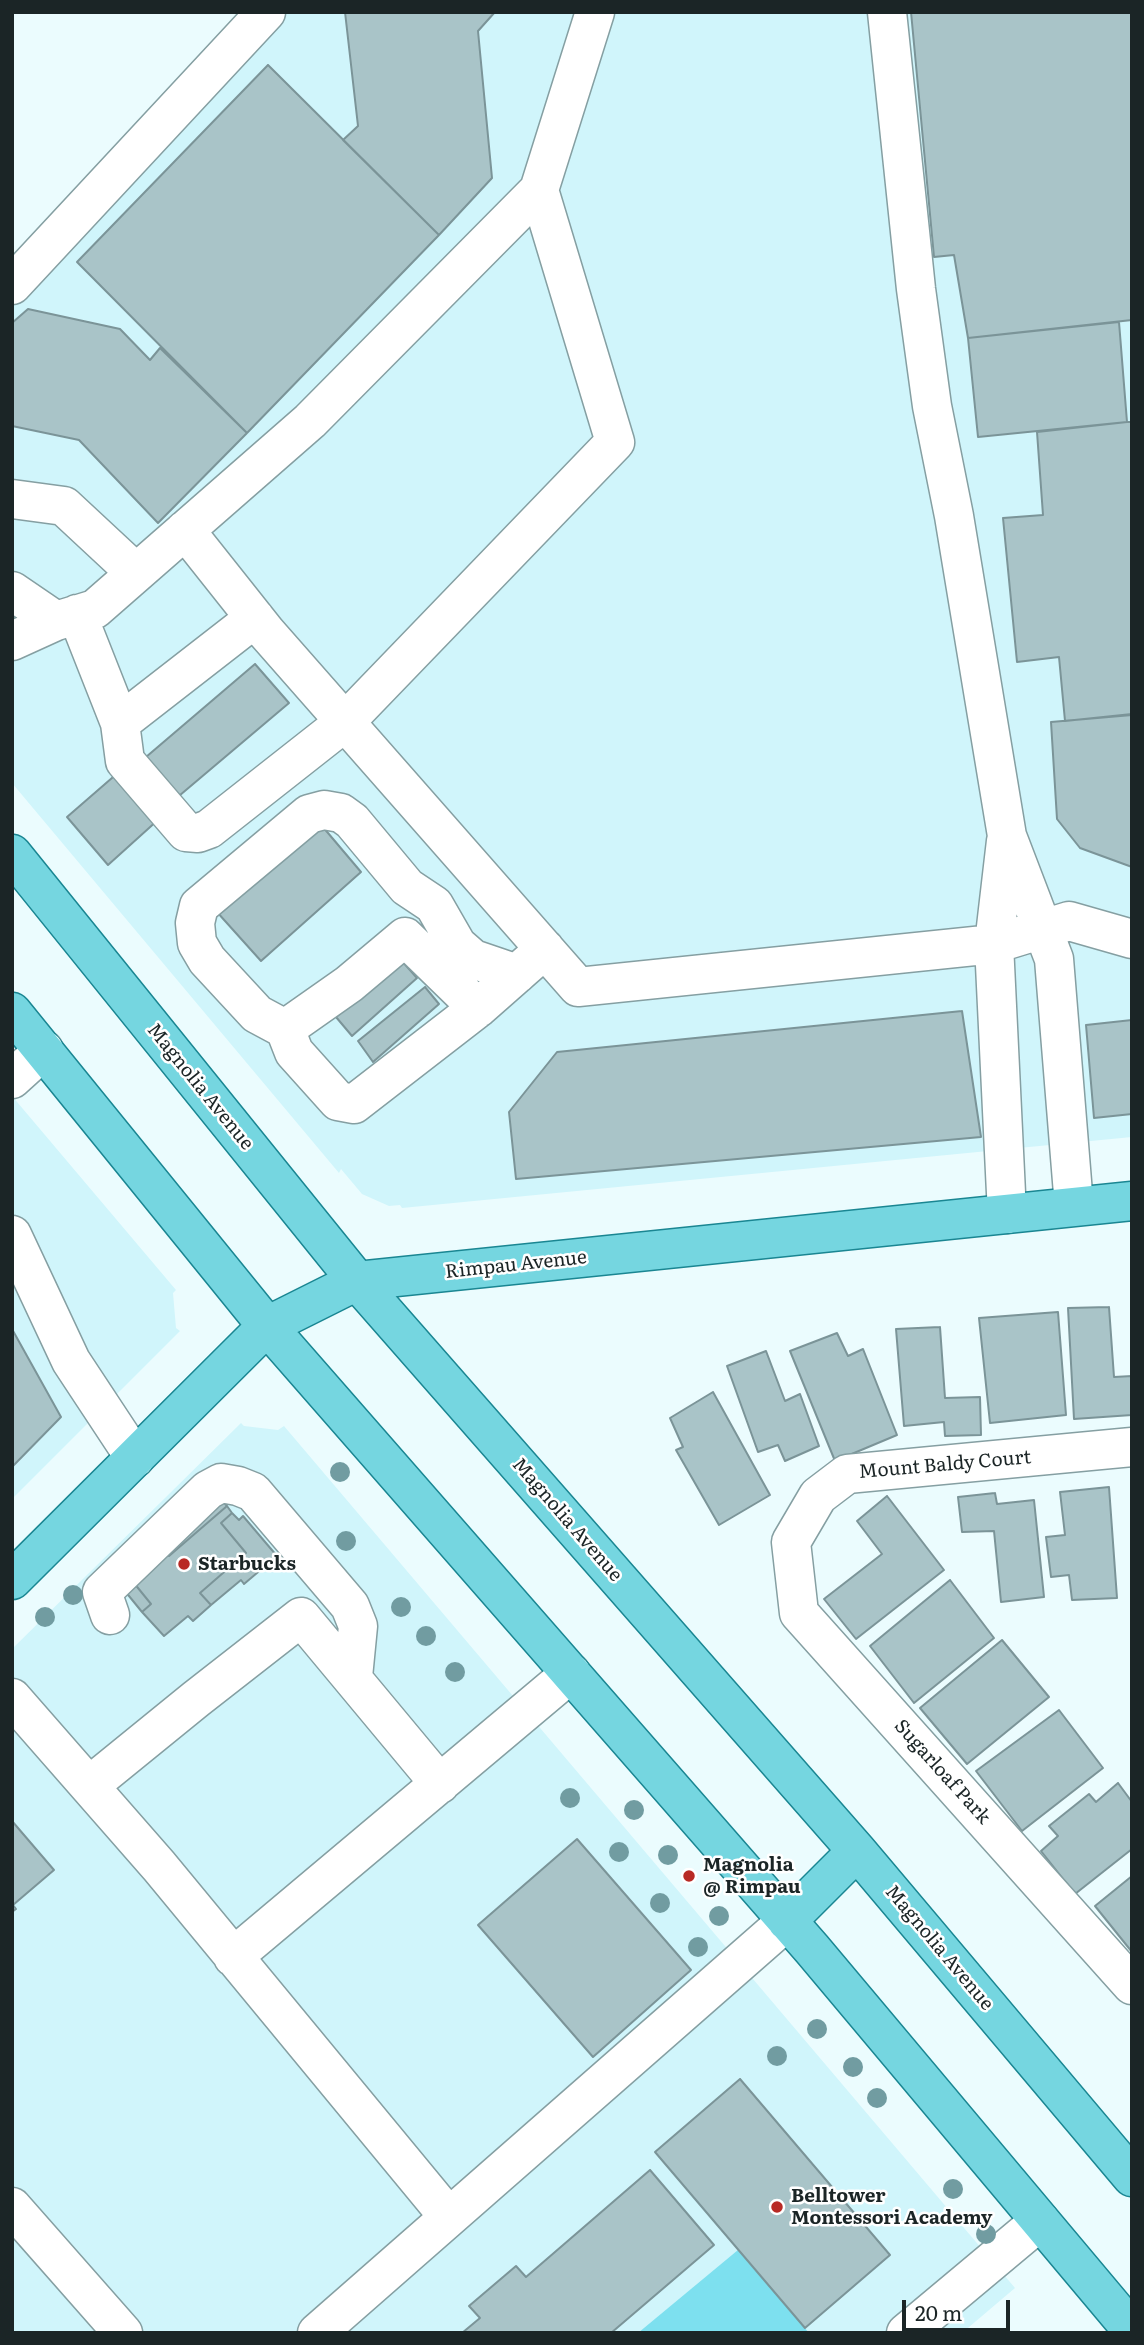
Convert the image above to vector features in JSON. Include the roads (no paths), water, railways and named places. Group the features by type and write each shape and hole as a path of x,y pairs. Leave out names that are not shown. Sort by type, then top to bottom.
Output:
{"main road":[{"name":"Magnolia Avenue","path":"12,854 357,1281 858,1851 1132,2176"},
{"path":"12,1012 267,1326 787,1921 1132,2330"},
{"name":"Rimpau Avenue","path":"12,1580 267,1326 357,1281 1132,1201"},
{"path":"787,1921 858,1851"}],"street":[{"path":"12,285 266,12"},
{"path":"12,641 95,609 310,421 539,190 596,12"},
{"path":"887,12 916,289 932,406 956,529 1007,836 1054,958 1074,1206"},
{"path":"12,591 66,618 120,723 125,761 186,832 198,833 209,829 345,722 615,442 539,190"},
{"path":"12,499 64,506 135,573"},
{"path":"185,530 255,618 578,987 994,944 1069,921 1132,939"},
{"path":"120,723 255,618"},
{"path":"517,974 474,958 457,945 434,905 407,887 352,821 341,813 324,810 309,814 198,906 195,923 197,943 206,960 257,1014 285,1029 294,1052 338,1101 354,1104 478,1008 517,974 545,949"},
{"path":"1007,836 994,944 1007,1214"},
{"path":"285,1029 349,984 405,937 478,1008"},
{"path":"12,1079 44,1051"},
{"path":"14,1240 71,1361 135,1458"},
{"name":"Mount Baldy Court","path":"791,1542 818,1496 847,1474 1132,1447"},
{"path":"110,1615 102,1592 208,1490 221,1483 238,1486 253,1492 350,1606 358,1626 353,1677"},
{"name":"Sugarloaf Park","path":"791,1542 799,1613 1132,1985"},
{"path":"89,1786 301,1617 440,1784"},
{"path":"233,1957 571,1673"},
{"path":"12,1698 233,1957 448,2216"},
{"path":"317,2333 787,1921"},
{"path":"12,2207 123,2333"},
{"path":"906,2333 1040,2221"}],"place":[{"name":"Starbucks","path":"184,1564"},
{"name":"Magnolia @ Rimpau","path":"689,1876"},
{"name":"Belltower Montessori Academy","path":"777,2207"}]}
